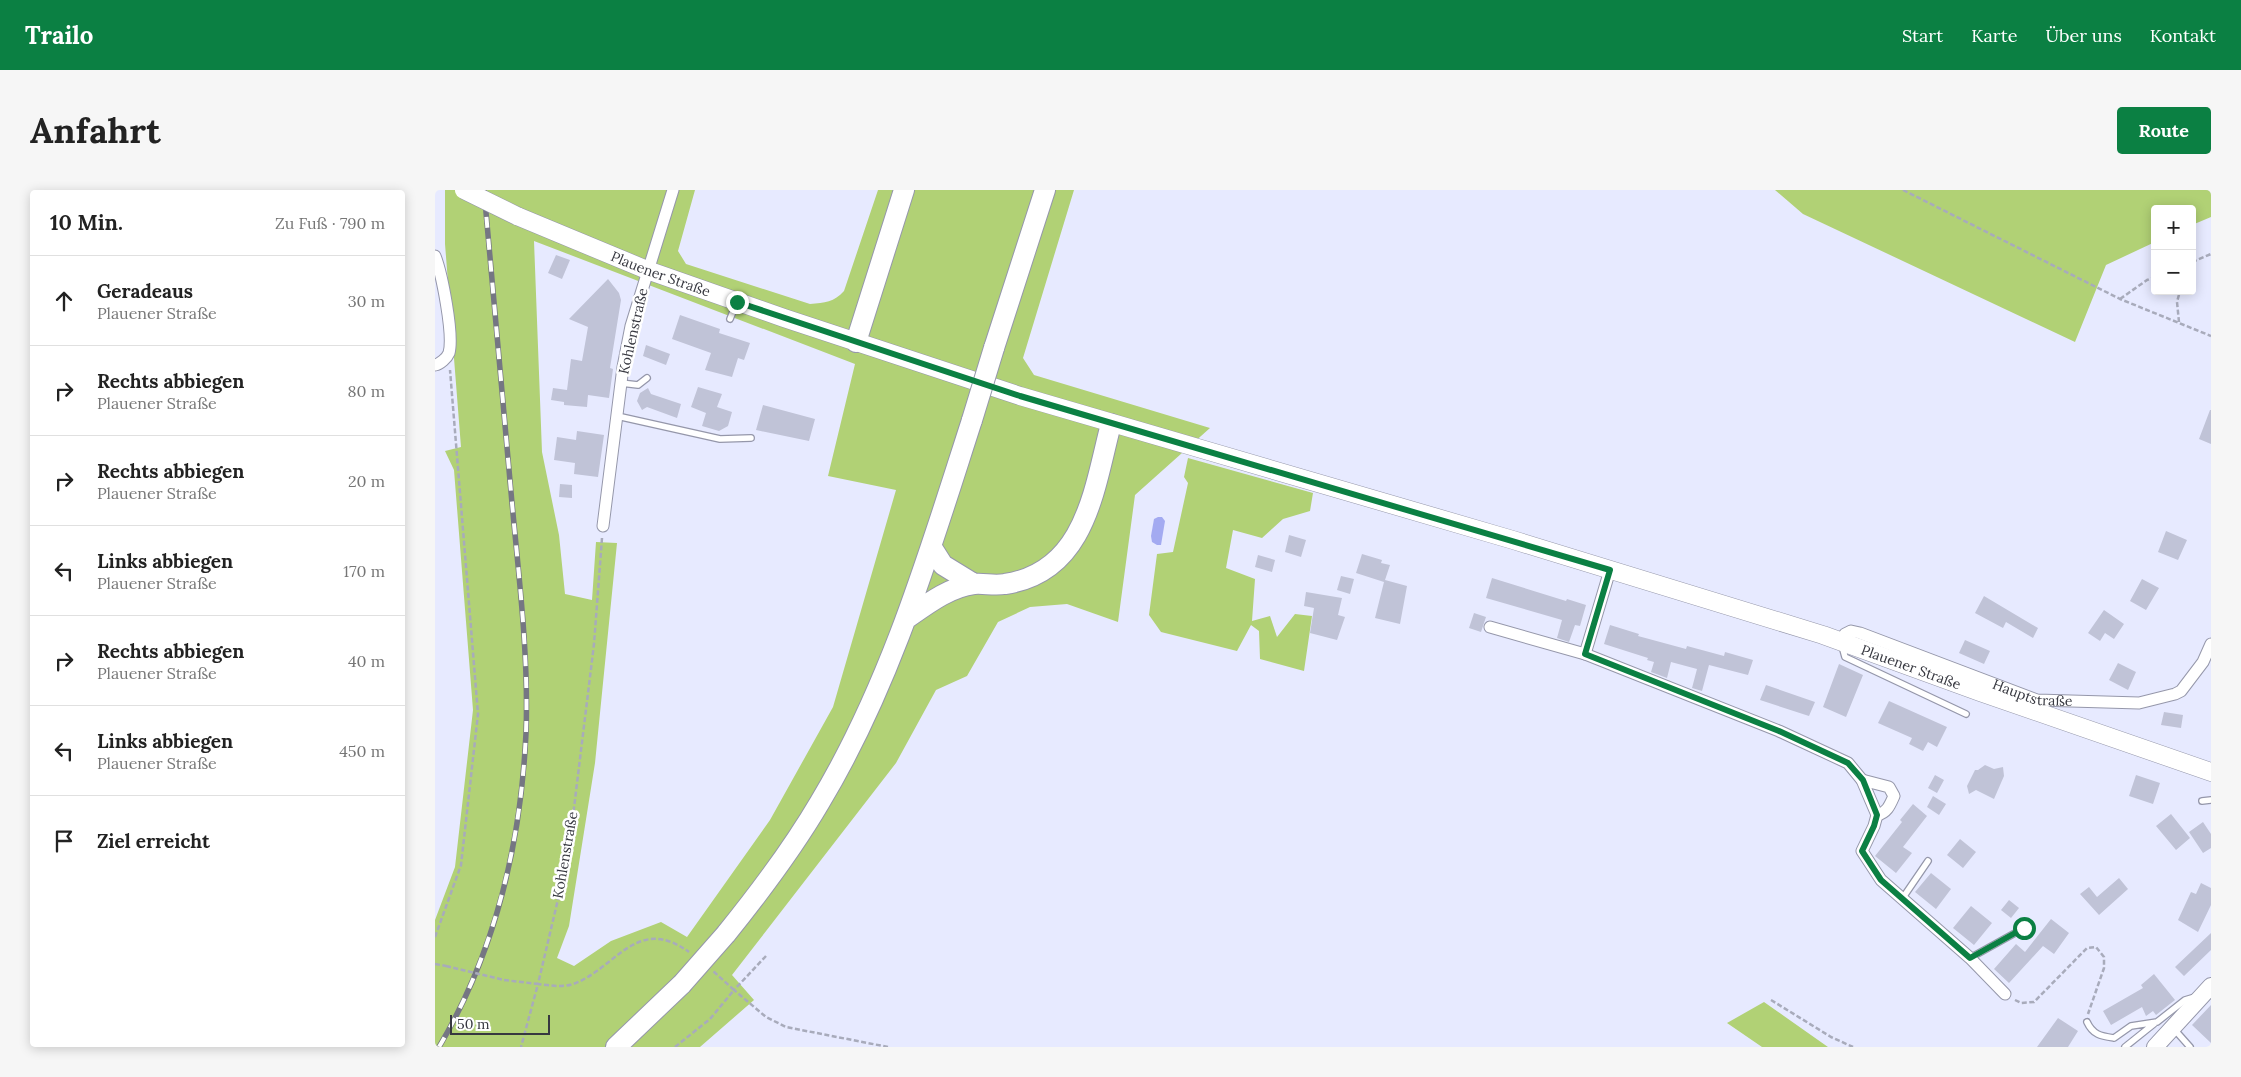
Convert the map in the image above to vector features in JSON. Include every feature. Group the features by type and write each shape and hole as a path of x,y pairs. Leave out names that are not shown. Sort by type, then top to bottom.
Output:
{"highway":[{"path":"856,342 904,190"},
{"path":"616,1047 682,984 726,934 782,860 820,802 855,738 906,619 1045,190"},
{"path":"906,619 940,596 974,584 1004,584 1018,581 1046,568 1064,554 1076,539 1083,523 1111,424"},
{"path":"931,546 943,565 974,584"}],"main road":[{"name":"Plauener Straße","path":"464,190 517,216 647,270 856,342 1111,424 1610,570 1840,642 2211,772"}],"street":[{"name":"Kohlenstraße","path":"603,526 621,383 631,326 673,190"},
{"path":"435,256 440,270 449,330 449,354 440,364 435,365"},
{"path":"1585,654 1610,570"},
{"path":"1490,626 1585,654 1779,731 1848,763 1863,780 1877,815 1862,851 1881,880 1970,958 2005,994"},
{"name":"Hauptstraße","path":"1840,642 1845,634 1851,631 1859,633 2037,700 2139,703 2181,690 2203,662 2211,644"},
{"path":"1863,780 1889,787 1894,796 1889,808 1882,814 1877,815"},
{"path":"2155,1047 2165,1025 2209,992"}],"lane":[{"path":"730,319 737,302"},
{"path":"621,383 638,386 647,378"},
{"path":"617,416 720,439 751,438"},
{"path":"1840,642 1845,657 1966,714"},
{"path":"2201,802 2211,800"},
{"path":"1902,899 1928,861"},
{"path":"1970,958 2024,928"},
{"path":"2087,1022 2091,1030 2098,1036 2114,1038 2131,1026 2165,1025 2190,1047"},
{"path":"2125,1047 2165,1025"}],"path":[{"path":"1903,190 2121,299 2211,336"},
{"path":"2196,261 2211,254"},
{"path":"2121,299 2151,280"},
{"path":"2179,295 2177,302 2179,322"},
{"path":"435,937 461,865 478,714 449,354"},
{"name":"Kohlenstraße","path":"521,1047 568,857 594,644 603,526"},
{"path":"435,964 504,980 571,985 586,978 618,953 640,941 665,939 691,954"},
{"path":"2005,994 2021,1003 2034,1002 2087,948 2096,947 2104,957 2104,968 2087,1022"},
{"path":"675,1047 711,1019 734,990 766,956"},
{"path":"709,968 765,1017 786,1027 888,1047"},
{"path":"1771,1000 1831,1037 1853,1047"}],"green space":[{"path":"445,190 695,190 678,251 686,264 815,304 833,300 844,291 878,190 1074,190 1023,358 1034,375 1210,428 1135,495 1118,622 1067,604 1030,607 998,622 967,676 936,690 896,763 732,975 754,1000 700,1047 435,1047 435,920 455,867 473,710 454,470 445,451 461,447 445,244","holes":["534,241 855,364 828,476 896,490 833,707 770,820 687,937 661,922 611,941 574,966 557,958 569,926 595,763 617,543 596,542 592,600 565,594 559,535 542,452"]},
{"path":"1775,190 2211,190 2211,217 2196,223 2196,205 2151,205 2151,244 2106,265 2075,342 1803,214"},
{"path":"1188,458 1313,493 1310,511 1283,519 1262,538 1233,530 1226,568 1255,579 1252,621 1270,616 1277,637 1295,614 1312,616 1304,671 1260,659 1259,631 1251,625 1237,651 1161,632 1149,615 1157,554 1173,552 1188,483 1184,477"},
{"path":"1764,1002 1828,1047 1762,1047 1727,1023"}],"water":[{"path":"1162,517 1165,521 1161,545 1152,542 1151,536 1154,519"}],"building":[{"path":"556,255 570,260 562,279 548,273"},
{"path":"608,279 619,293 621,300 610,368 613,369 609,398 588,395 587,407 564,405 564,402 551,400 553,388 567,390 571,359 582,361 588,327 569,319"},
{"path":"680,315 720,329 719,333 750,343 744,360 738,358 732,377 705,370 711,353 672,339"},
{"path":"646,345 670,354 666,365 643,356"},
{"path":"698,387 722,394 717,407 732,412 728,426 719,431 702,426 706,413 691,407"},
{"path":"648,388 651,394 681,404 677,418 647,407 642,410 637,401 640,393"},
{"path":"763,405 815,419 809,441 756,430"},
{"path":"2211,410 2211,444 2199,439"},
{"path":"577,431 604,435 598,477 574,474 575,463 554,460 557,437 576,440"},
{"path":"560,484 572,485 572,498 559,497"},
{"path":"2166,531 2187,540 2178,560 2158,552"},
{"path":"1289,535 1306,540 1301,557 1285,552"},
{"path":"1362,554 1382,560 1381,563 1390,565 1385,580 1407,586 1400,624 1375,618 1384,582 1356,573"},
{"path":"1258,555 1275,560 1272,572 1255,567"},
{"path":"1341,576 1354,579 1350,594 1337,590"},
{"path":"1492,578 1566,601 1567,599 1586,605 1580,626 1575,625 1569,642 1557,638 1562,620 1486,598"},
{"path":"2142,579 2159,588 2146,610 2130,601"},
{"path":"1306,592 1342,598 1338,615 1345,617 1337,640 1310,633 1314,608 1304,606"},
{"path":"1984,596 2038,628 2033,638 2006,622 2003,628 1975,613"},
{"path":"2104,610 2124,624 2114,639 2105,633 2100,641 2088,633"},
{"path":"1474,613 1486,617 1481,632 1469,628"},
{"path":"1610,625 1639,634 1638,636 1686,649 1687,646 1724,656 1725,652 1753,660 1748,675 1709,665 1702,691 1692,688 1697,669 1671,662 1667,678 1651,672 1654,662 1647,660 1648,658 1604,644"},
{"path":"1965,640 1990,651 1984,664 1959,653"},
{"path":"2118,663 2136,672 2128,690 2109,680"},
{"path":"1839,664 1863,675 1846,717 1823,707"},
{"path":"1766,685 1815,702 1809,716 1760,700"},
{"path":"1889,701 1947,727 1937,747 1928,742 1923,751 1909,744 1912,738 1878,723"},
{"path":"2164,712 2183,715 2181,728 2161,725"},
{"path":"1985,765 1994,769 2003,767 2004,776 1994,799 1976,790 1969,794 1967,786 1975,770"},
{"path":"1935,775 1944,780 1937,793 1928,788"},
{"path":"2136,775 2160,783 2153,804 2129,796"},
{"path":"1933,796 1946,804 1939,815 1927,807"},
{"path":"1913,804 1927,816 1903,847 1912,853 1896,873 1875,856 1902,822 1900,820"},
{"path":"2171,814 2190,838 2176,850 2156,826"},
{"path":"2203,822 2211,834 2211,848 2203,853 2189,832"},
{"path":"1960,839 1976,852 1963,868 1947,855"},
{"path":"1931,873 1951,889 1936,909 1915,892"},
{"path":"2119,878 2128,889 2099,915 2080,894 2089,887 2097,897"},
{"path":"2201,883 2211,888 2211,905 2198,932 2178,920 2191,892 2196,894"},
{"path":"2009,900 2019,908 2011,918 2001,910"},
{"path":"1971,906 1992,923 1974,945 1953,928"},
{"path":"2051,919 2069,933 2054,954 2043,946 2009,983 1994,969 2016,944 2025,952"},
{"path":"2211,933 2211,950 2184,976 2175,967"},
{"path":"2154,974 2175,1000 2156,1015 2153,1011 2146,1016 2142,1007 2111,1025 2103,1011 2143,988 2141,985"},
{"path":"2211,1005 2211,1043 2192,1025"},
{"path":"2058,1018 2078,1031 2068,1047 2037,1047"}],"railway":[{"path":"439,1047 459,1011 476,973 502,895 518,815 526,733 527,703 522,612 484,190"}],"route":[{"path":"737,302 1020,396 1610,570 1585,654 1779,731 1848,763 1863,780 1877,815 1862,851 1881,880 1970,958 2024,928"}]}
